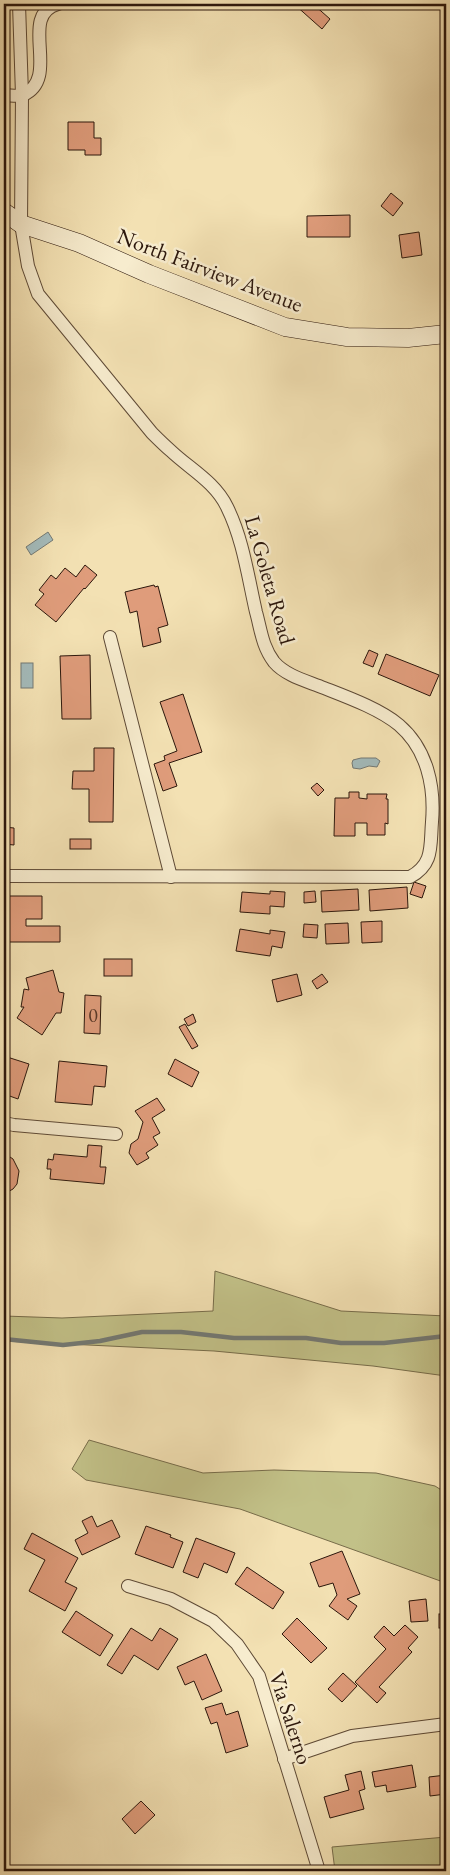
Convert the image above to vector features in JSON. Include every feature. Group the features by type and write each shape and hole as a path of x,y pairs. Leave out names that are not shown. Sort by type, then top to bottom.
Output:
{"street":[{"name":"La Goleta Road","path":"4,876 410,878 421,871 429,858 433,806 431,780 424,759 412,740 398,724 345,696 292,676 275,663 264,646 236,525 226,504 212,485 170,451 152,432 38,294 28,266 21,224 22,96 19,4"},
{"path":"4,96 22,96 35,87 40,76 40,24 43,14 52,6 58,4"},
{"name":"North Fairview Avenue","path":"4,212 21,224 79,243 149,274 285,327 362,338 408,338 446,334"},
{"path":"4,228 21,224"},
{"path":"110,636 171,877"},
{"path":"4,1123 116,1134"},
{"name":"Via Salerno","path":"128,1586 171,1599 213,1621 237,1644 259,1676 319,1871"},
{"path":"284,1759 352,1736 446,1724"}],"shaded area":[{"path":"215,1271 341,1311 446,1316 446,1376 373,1366 214,1351 4,1341 4,1316 62,1318 213,1311"},
{"path":"89,1440 203,1473 274,1470 376,1473 435,1486 446,1493 446,1583 240,1509 86,1480 72,1469"},
{"path":"446,1837 446,1871 335,1871 332,1847"}],"water":[{"path":"48,532 53,540 31,555 26,547"},
{"path":"21,663 33,663 33,688 21,688"},
{"path":"376,758 380,761 377,767 353,768 353,760"}],"building":[{"path":"294,4 313,4 330,19 322,29"},
{"path":"68,122 94,122 94,138 101,138 101,155 85,155 85,150 68,150"},
{"path":"391,193 403,203 393,216 381,206"},
{"path":"350,215 350,237 307,237 307,216"},
{"path":"419,232 422,255 402,258 399,235"},
{"path":"85,565 97,575 56,622 35,605 44,594 39,590 51,575 56,579 65,568 76,577"},
{"path":"154,585 155,587 158,586 168,625 158,628 161,642 143,647 137,611 130,613 125,592"},
{"path":"369,650 378,654 373,667 363,663"},
{"path":"386,654 439,675 430,696 378,674"},
{"path":"90,655 91,719 62,719 60,656"},
{"path":"183,694 202,752 169,763 177,786 163,791 154,764 165,760 164,756 177,751 160,702"},
{"path":"94,748 114,748 113,822 89,822 89,789 72,789 73,771 94,771"},
{"path":"317,783 324,790 318,796 311,788"},
{"path":"349,792 359,792 359,798 367,799 367,794 387,794 388,824 385,823 385,835 367,835 367,823 355,823 355,836 334,836 335,798 349,798"},
{"path":"4,827 14,828 14,845 4,844"},
{"path":"70,839 91,839 91,849 70,849"},
{"path":"414,882 426,886 422,898 410,894"},
{"path":"407,887 408,908 370,911 369,890"},
{"path":"358,889 359,910 322,912 321,891"},
{"path":"270,891 285,892 284,907 270,906 270,914 240,912 242,892 270,894"},
{"path":"315,891 316,902 304,903 304,892"},
{"path":"4,896 42,896 42,919 26,919 26,926 60,926 60,942 4,942"},
{"path":"382,921 382,942 362,943 361,922"},
{"path":"348,923 349,943 326,944 325,924"},
{"path":"304,924 318,925 317,938 303,937"},
{"path":"240,929 270,934 270,930 285,932 282,948 272,946 270,956 236,951"},
{"path":"104,959 132,959 132,976 104,976"},
{"path":"53,970 59,992 64,993 61,1013 56,1013 42,1035 17,1018 24,1007 21,1007 24,989 29,990 26,978"},
{"path":"297,974 302,995 277,1002 272,980"},
{"path":"322,974 328,982 317,989 312,981"},
{"path":"85,995 101,996 100,1034 84,1033"},
{"path":"193,1014 196,1022 188,1026 184,1019"},
{"path":"185,1024 198,1046 192,1049 179,1027"},
{"path":"4,1056 29,1064 18,1099 4,1094"},
{"path":"175,1059 199,1072 192,1087 168,1074"},
{"path":"59,1061 107,1066 105,1087 94,1086 92,1105 55,1102"},
{"path":"157,1098 165,1110 152,1118 160,1133 153,1137 158,1145 146,1153 149,1158 137,1165 129,1153 131,1144 138,1139 143,1122 135,1111"},
{"path":"88,1145 102,1146 100,1167 106,1167 104,1184 50,1179 51,1169 47,1169 48,1159 53,1160 54,1154 87,1157"},
{"path":"4,1153 13,1159 19,1171 17,1184 13,1189 4,1194"},
{"path":"92,1516 97,1527 112,1520 120,1537 82,1555 75,1540 88,1533 82,1521"},
{"path":"146,1526 171,1535 170,1537 183,1542 173,1568 135,1554"},
{"path":"32,1533 78,1558 65,1582 77,1588 65,1611 29,1591 45,1560 24,1549"},
{"path":"196,1538 235,1553 227,1573 204,1563 198,1578 183,1572"},
{"path":"342,1551 360,1594 347,1599 357,1606 348,1620 329,1606 337,1595 333,1583 319,1587 310,1563"},
{"path":"247,1567 284,1592 273,1609 235,1584"},
{"path":"426,1599 428,1621 411,1622 409,1601"},
{"path":"76,1611 113,1635 100,1656 62,1632"},
{"path":"439,1614 446,1614 446,1628 439,1628"},
{"path":"297,1618 327,1648 311,1663 282,1634"},
{"path":"405,1625 418,1637 408,1648 412,1652 379,1687 386,1693 377,1703 355,1682 386,1649 374,1637 384,1626 394,1636"},
{"path":"131,1628 152,1641 160,1628 178,1639 158,1670 134,1655 122,1674 107,1665"},
{"path":"206,1654 222,1691 202,1700 194,1681 185,1685 177,1667"},
{"path":"343,1673 357,1686 342,1702 328,1689"},
{"path":"442,1673 446,1673 446,1690 442,1690"},
{"path":"222,1703 226,1715 238,1711 248,1746 226,1753 217,1722 211,1724 205,1708"},
{"path":"412,1765 416,1787 387,1792 386,1785 375,1787 372,1772"},
{"path":"361,1771 365,1789 359,1791 364,1809 330,1818 324,1797 349,1790 345,1775"},
{"path":"446,1775 446,1794 430,1796 429,1777"},
{"path":"141,1801 155,1815 135,1834 122,1819"},
{"path":"4,1867 27,1868 27,1871 4,1871"}],"waterway":[{"path":"4,1339 63,1345 100,1341 142,1332 181,1332 234,1338 306,1338 341,1343 384,1343 446,1336"}]}
